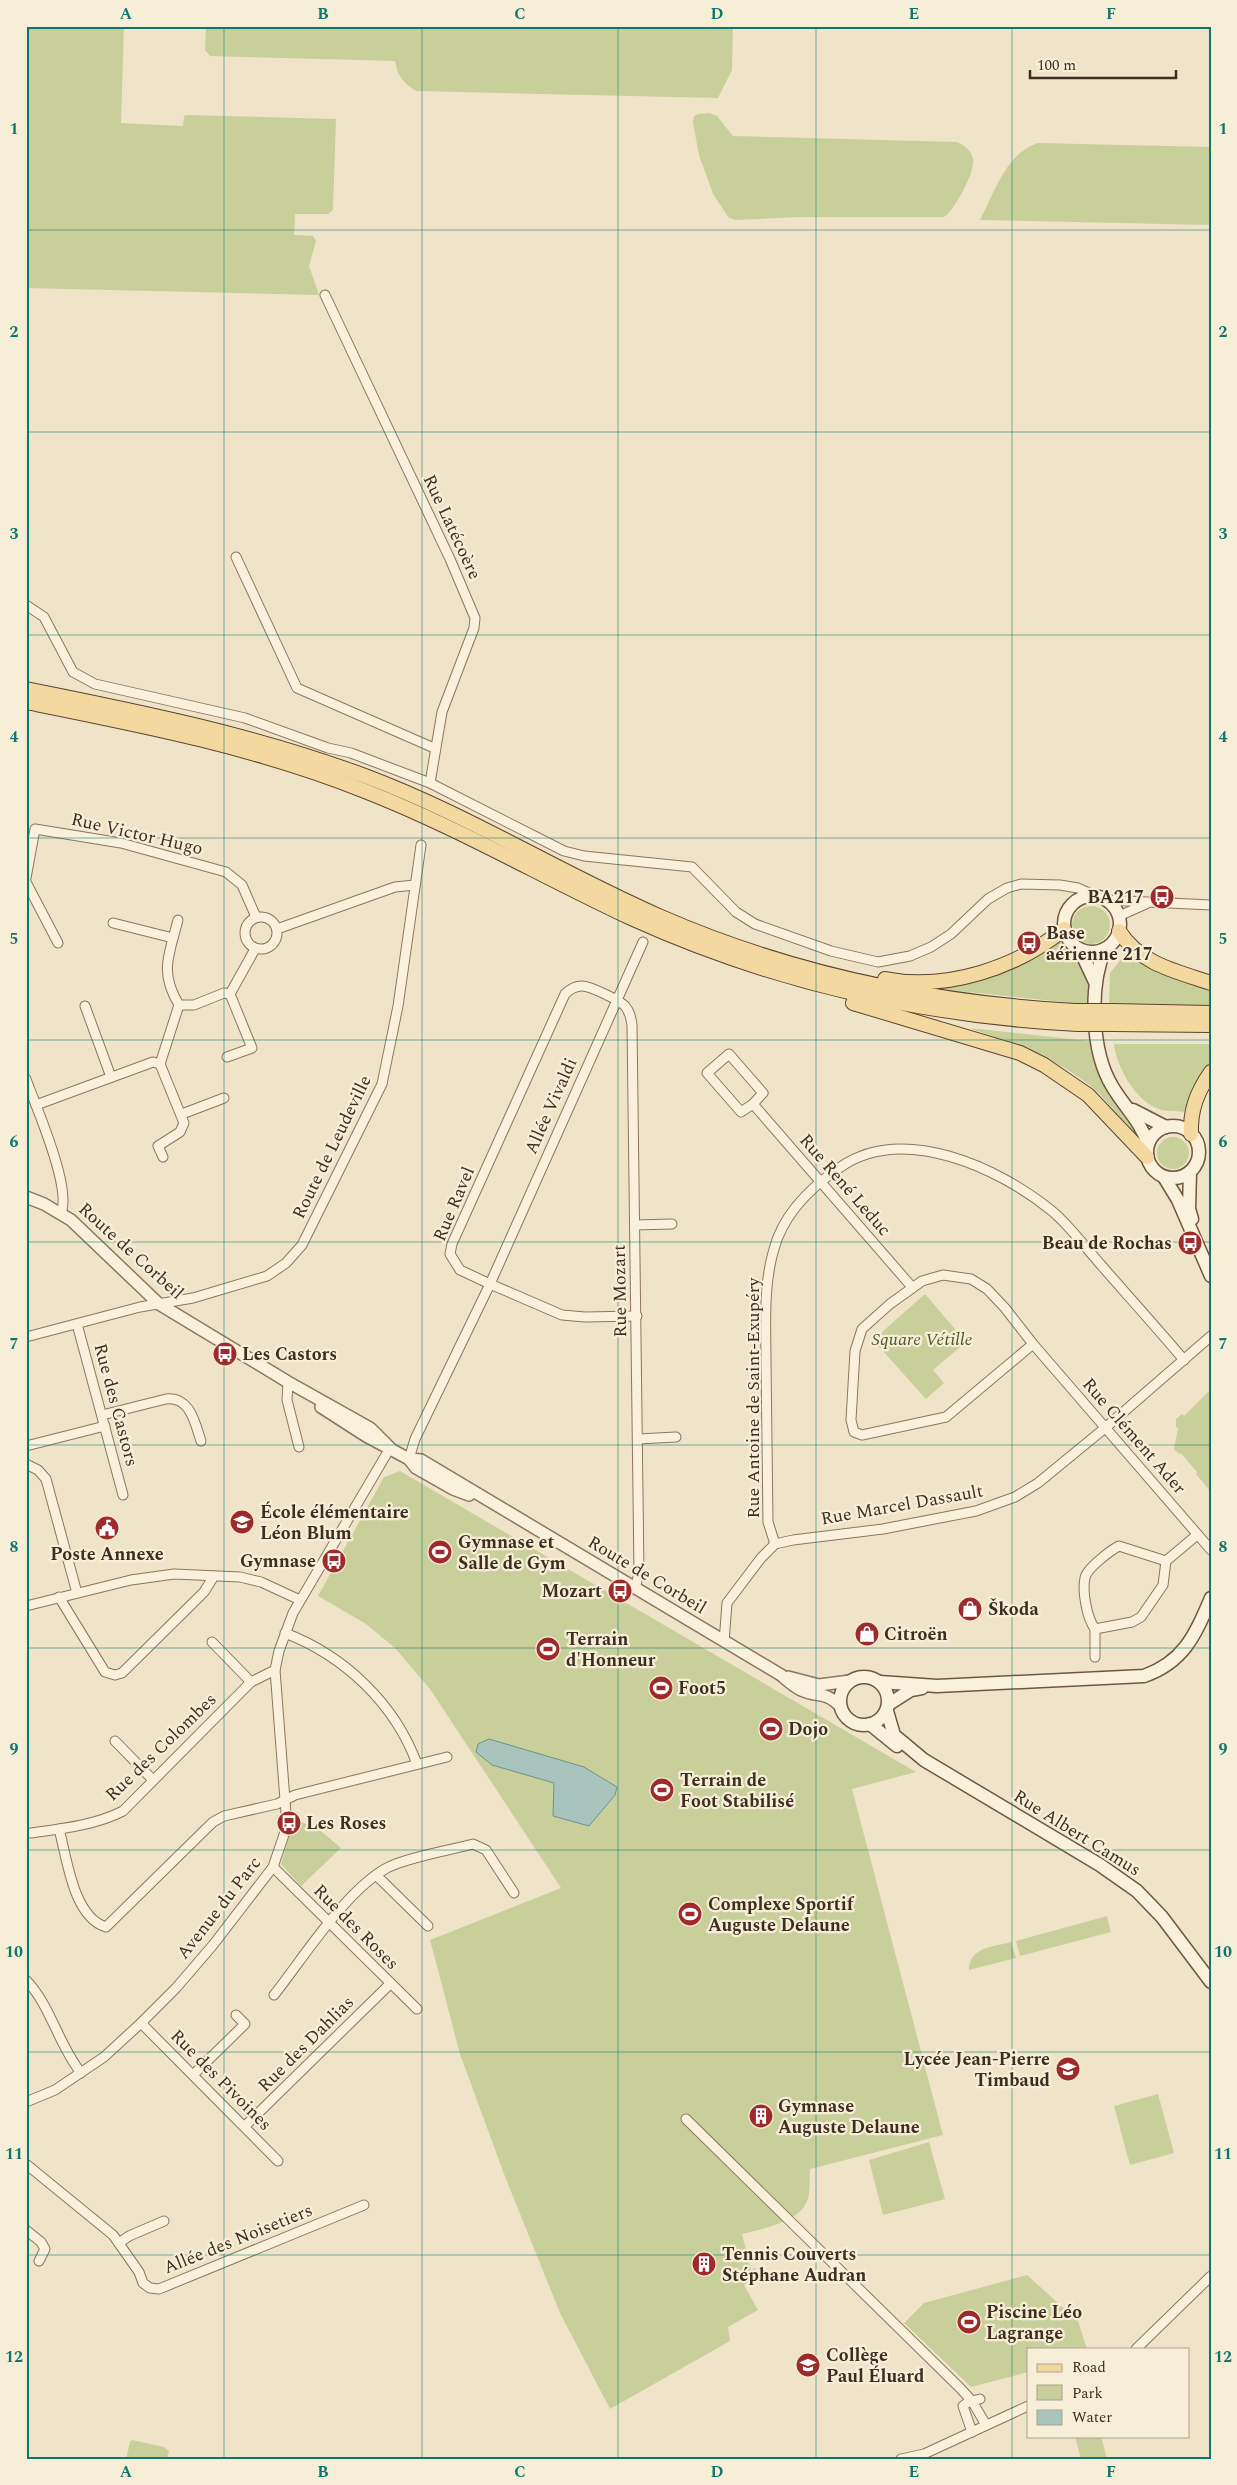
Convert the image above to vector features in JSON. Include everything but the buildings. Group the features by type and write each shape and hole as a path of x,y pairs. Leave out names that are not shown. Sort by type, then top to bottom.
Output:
{"main road":[{"path":"26,689 164,716 234,735 365,776 466,820 590,884 662,917 751,951 819,972 941,998 1030,1008 1076,1017"},
{"path":"26,702 168,730 310,770 416,812 460,832 638,921 719,954 767,970 865,997 931,1009 1032,1021 1076,1017 1211,1025"},
{"path":"1080,950 1091,952 1105,949 1114,942 1119,931 1119,916 1114,907 1101,898 1086,896 1076,901 1068,908 1064,918 1064,929 1067,938 1080,950 1095,982"},
{"path":"819,972 828,966 888,980 916,983 969,976 992,969 1044,945 1064,929"},
{"path":"1119,931 1127,943 1139,955 1211,983"},
{"path":"1105,949 1095,982 1096,1036 1100,1053 1112,1086 1143,1128 1153,1169 1164,1177 1178,1200 1199,1247 1208,1262 1211,1276"},
{"path":"767,970 779,980 1020,1053 1044,1065 1088,1095 1148,1151"},
{"path":"1110,1018 1211,1013"},
{"path":"1191,1134 1192,1106 1201,1086 1211,1072"},
{"path":"1129,1107 1166,1127 1180,1128 1191,1134 1197,1143 1198,1157 1190,1172 1189,1209 1199,1247"},
{"path":"1148,1151 1158,1131 1166,1127"},
{"path":"1164,1177 1182,1177 1190,1172"},
{"path":"937,1686 880,1682 865,1676 850,1681 841,1693 841,1707 848,1719 854,1723 870,1724 880,1720 888,1707 911,1690 937,1686 1144,1676 1162,1668 1181,1654 1196,1634 1211,1598"},
{"path":"880,1682 887,1692 888,1707"},
{"name":"Rue Albert Camus","path":"888,1707 894,1735 924,1760 1123,1880 1162,1916 1211,1982"},
{"name":"Rue Albert Camus","path":"870,1724 910,1756 924,1760"}],"street":[{"name":"Rue Latécoère","path":"325,295 450,559 475,618 474,628 442,712 434,748 430,783"},
{"path":"236,557 297,688 434,748"},
{"path":"26,606 44,617 73,672 95,684 254,721 328,748 351,753 430,783 564,851 584,856 692,867 736,912 755,924 791,938 867,960 899,959 931,947 956,930 988,899 1007,888 1021,884 1060,885 1078,888 1101,898 1148,904 1211,905"},
{"name":"Rue Victor Hugo","path":"26,878 30,828 122,843 226,872 242,885 256,917"},
{"name":"Route de Leudeville","path":"26,1337 140,1306 193,1298 267,1276 286,1263 302,1245 382,1084 398,1006 422,846"},
{"path":"26,882 58,943"},
{"path":"277,929 395,887 416,885"},
{"path":"1119,916 1148,904"},
{"path":"256,917 270,919 277,929 277,938 272,946 266,949 255,948 246,941 247,924 256,917"},
{"path":"178,920 166,971 174,996 180,1005"},
{"path":"113,923 173,938"},
{"name":"Allée Vivaldi","path":"490,1284 643,942"},
{"path":"230,994 255,948"},
{"name":"Rue Ravel","path":"616,1000 583,986 570,989 564,994 452,1244 450,1254 460,1270 562,1315 585,1317 637,1316"},
{"path":"180,1005 194,1005 224,993 230,994"},
{"path":"227,1057 252,1048 230,994"},
{"name":"Rue Mozart","path":"616,1000 628,1011 632,1024 639,1573 635,1589"},
{"path":"163,1157 158,1146 183,1128 182,1114 160,1064 180,1005"},
{"path":"85,1006 111,1078"},
{"path":"729,1054 763,1093 753,1104 741,1112 707,1073 729,1054"},
{"path":"36,1105 153,1062 160,1064"},
{"path":"26,1079 60,1177 64,1198 61,1213"},
{"path":"182,1114 224,1098"},
{"name":"Rue René Leduc","path":"753,1104 912,1287"},
{"name":"Rue Antoine de Saint-Exupéry","path":"775,1544 768,1522 766,1348 769,1276 774,1250 784,1224 800,1202 821,1182 855,1157 893,1148 928,1151 991,1173 1024,1192 1062,1220 1184,1360"},
{"name":"Route de Corbeil","path":"26,1197 61,1213 88,1235 159,1304 288,1382 370,1428 390,1448 409,1459 416,1468 453,1489 495,1505 781,1675 803,1691 827,1696 841,1707"},
{"path":"635,1225 672,1224"},
{"name":"Rue Clément Ader","path":"1033,1344 946,1417 862,1435 854,1432 852,1410 855,1351 859,1334 866,1325 912,1287 943,1275 971,1278 980,1283 996,1298 1033,1344 1211,1550"},
{"path":"409,1459 415,1439 490,1284"},
{"name":"Rue des Castors","path":"77,1324 123,1495"},
{"name":"Rue Marcel Dassault","path":"775,1544 883,1529 990,1508 1015,1497 1038,1483 1105,1428 1211,1336"},
{"path":"288,1382 287,1400 298,1447"},
{"path":"102,1415 166,1399 175,1399 189,1408 201,1441"},
{"path":"26,1446 105,1426"},
{"path":"638,1438 676,1438"},
{"name":"Avenue du Parc","path":"26,2102 55,2090 104,2057 141,2022 214,1945 273,1868 287,1826 287,1799 275,1670 286,1633 300,1600 390,1448"},
{"path":"26,1464 38,1470 46,1479 76,1593"},
{"path":"1095,1628 1132,1622 1141,1617 1163,1585 1166,1561 1197,1535"},
{"path":"724,1642 727,1603 761,1558 775,1544"},
{"path":"1095,1657 1095,1628 1091,1624 1086,1600 1085,1578 1088,1571 1119,1546 1166,1561"},
{"path":"26,1606 161,1575 186,1573 240,1577 261,1582 300,1600"},
{"path":"59,1597 105,1672 115,1675 122,1673 204,1592 214,1576"},
{"path":"286,1633 329,1655 354,1673 393,1716 409,1742 417,1764"},
{"path":"212,1642 251,1682"},
{"name":"Rue des Colombes","path":"31,1833 59,1829 112,1816 123,1810 251,1682 275,1670"},
{"name":"Route de Corbeil","path":"781,1675 819,1684 850,1681"},
{"path":"115,1741 153,1780"},
{"path":"59,1829 80,1904 99,1925 106,1927 213,1822 224,1816 277,1804 295,1795 447,1758"},
{"path":"274,1995 348,1902 376,1875 393,1865 473,1844 486,1850 514,1893"},
{"name":"Rue des Roses","path":"273,1868 329,1925 417,2009"},
{"path":"376,1875 428,1926"},
{"path":"26,1980 42,2001 57,2037 81,2073"},
{"name":"Rue des Dahlias","path":"245,2126 390,1984"},
{"path":"194,2074 245,2024 236,2015"},
{"name":"Rue des Pivoines","path":"141,2022 278,2161"},
{"path":"686,2119 976,2400 986,2425"},
{"name":"Allée des Noisetiers","path":"26,2164 103,2226 119,2243 143,2283 150,2288 159,2289 364,2205"},
{"path":"119,2243 129,2236 164,2221"},
{"path":"26,2230 41,2242 45,2249 38,2261"},
{"path":"1137,2348 1211,2276"},
{"path":"972,2432 963,2406 976,2400"},
{"path":"901,2459 924,2454 1027,2406"}],"green space":[{"path":"26,26 124,26 121,123 183,126 184,116 188,115 336,119 333,210 328,214 295,214 294,235 313,236 316,241 309,266 319,295 26,288"},
{"path":"206,26 733,26 732,70 718,98 416,91 401,78 395,61 210,56 205,50"},
{"path":"709,113 717,116 733,136 957,142 969,151 973,159 973,165 963,190 953,207 944,217 799,217 736,220 729,218 713,194 699,155 693,123 694,116"},
{"path":"1038,143 1211,147 1211,225 980,220 996,186 1009,165 1027,148"},
{"path":"1091,906 1104,912 1110,925 1104,938 1091,944 1078,938 1072,925 1078,912"},
{"path":"1060,940 1071,952 1079,955 1087,976 1090,1005 941,989 991,976"},
{"path":"1127,952 1154,970 1211,991 1211,1005 1109,1005 1110,973"},
{"path":"969,1028 1089,1041 1102,1079 1138,1128 1137,1137 1101,1095 1074,1074 1031,1051"},
{"path":"1114,1044 1211,1044 1211,1065 1191,1091 1187,1112 1167,1111 1148,1104 1128,1081 1118,1062"},
{"path":"1173,1137 1185,1141 1189,1153 1185,1165 1173,1169 1161,1165 1157,1153 1161,1141"},
{"name":"Square Vétille","path":"925,1294 966,1342 933,1370 944,1383 926,1399 873,1340"},
{"path":"1211,1389 1211,1492 1181,1453 1179,1454 1174,1449 1178,1428 1176,1427 1176,1419 1182,1414 1184,1416"},
{"name":"Complexe Sportif Auguste Delaune","path":"400,1471 916,1772 852,1789 943,2135 810,2169 807,2201 797,2214 779,2224 742,2234 751,2270 755,2268 759,2277 744,2285 758,2310 728,2327 730,2341 610,2409 560,2313 504,2174 460,2054 430,1940 561,1888 430,1689 395,1648 366,1624 318,1596 384,1477"},
{"path":"294,1820 316,1827 341,1848 301,1886 281,1864"},
{"path":"1107,1916 1111,1932 1020,1956 1016,1941"},
{"path":"1011,1942 1016,1958 969,1970 970,1962 978,1952"},
{"path":"1158,2094 1174,2153 1130,2165 1114,2106"},
{"path":"929,2142 945,2199 883,2215 869,2160"},
{"path":"1027,2275 1078,2321 1087,2348 1027,2348 1027,2372 971,2387 904,2323 924,2303"},
{"path":"1076,2438 1102,2438 1107,2459 1081,2459"},
{"path":"132,2440 164,2447 169,2451 167,2459 126,2459"}],"water":[{"path":"489,1739 584,1767 617,1787 615,1795 589,1826 553,1816 554,1783 492,1765 476,1752 478,1744"}],"place":[{"name":"BA217","path":"1162,897"},
{"name":"Base aérienne 217","path":"1029,943"},
{"name":"Beau de Rochas","path":"1190,1243"},
{"name":"Les Castors","path":"225,1354"},
{"name":"École élémentaire Léon Blum","path":"242,1522"},
{"name":"Poste Annexe","path":"107,1528"},
{"name":"Gymnase et Salle de Gym","path":"440,1552"},
{"name":"Gymnase","path":"334,1561"},
{"name":"Mozart","path":"620,1591"},
{"name":"Škoda","path":"970,1609"},
{"name":"Citroën","path":"867,1634"},
{"name":"Terrain d'Honneur","path":"548,1649"},
{"name":"Foot5","path":"661,1688"},
{"name":"Dojo","path":"771,1729"},
{"name":"Terrain de Foot Stabilisé","path":"662,1790"},
{"name":"Les Roses","path":"289,1823"},
{"name":"Complexe Sportif Auguste Delaune","path":"690,1914"},
{"name":"Lycée Jean-Pierre Timbaud","path":"1068,2069"},
{"name":"Gymnase Auguste Delaune","path":"761,2116"},
{"name":"Tennis Couverts Stéphane Audran","path":"704,2264"},
{"name":"Piscine Léo Lagrange","path":"969,2322"},
{"name":"Collège Paul Éluard","path":"808,2365"}]}
